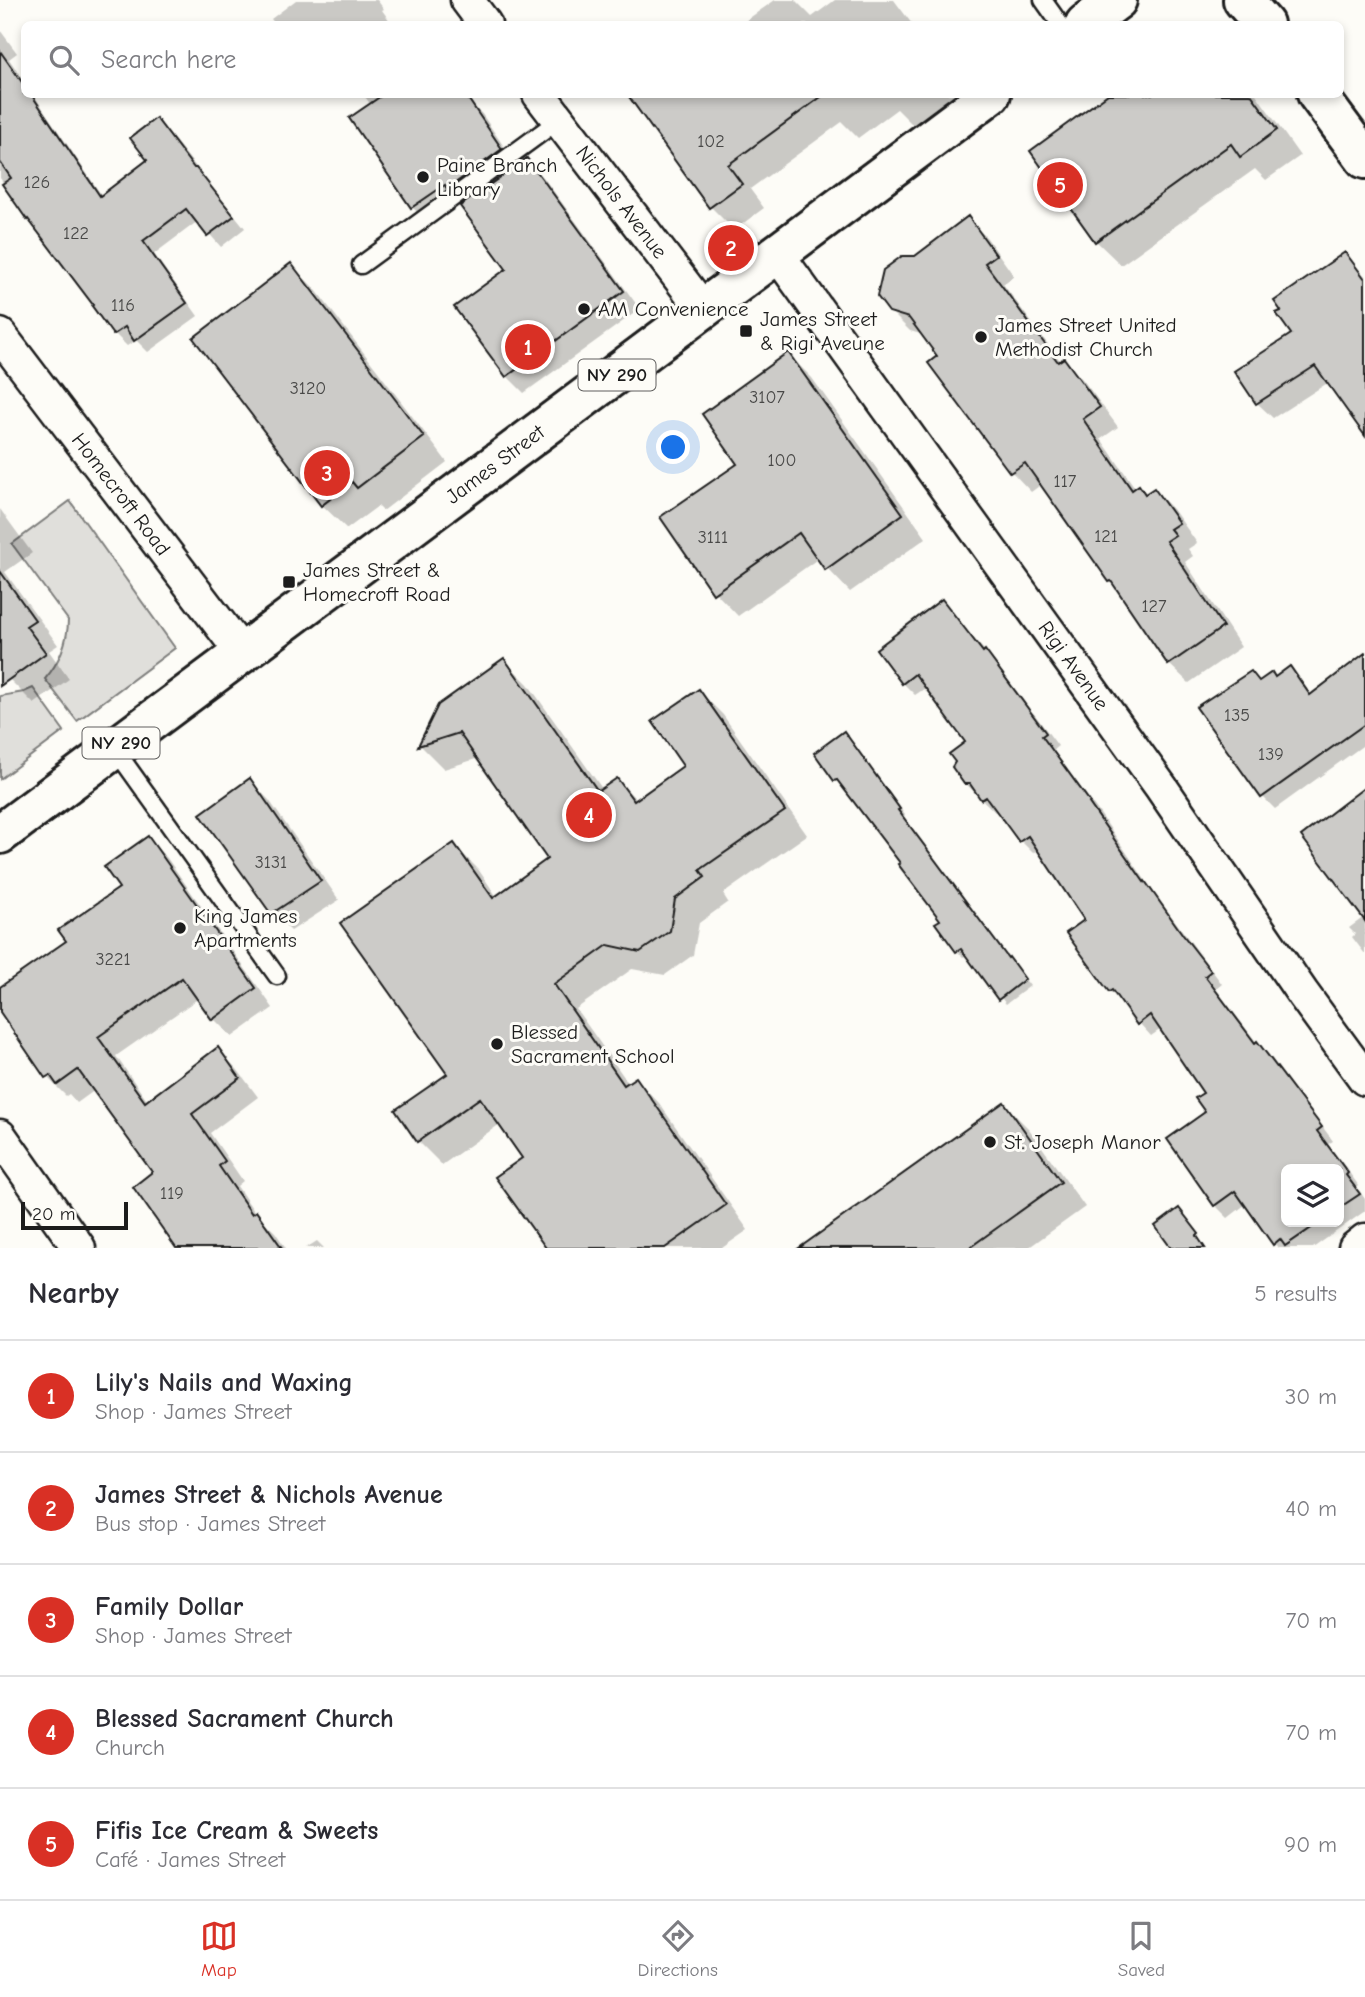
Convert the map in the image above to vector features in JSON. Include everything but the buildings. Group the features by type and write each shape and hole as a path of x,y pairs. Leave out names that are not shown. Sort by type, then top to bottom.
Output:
{"main road":[{"path":"1088,21 1117,0"},
{"path":"1243,0 1261,21"},
{"name":"James Street","path":"0,834 987,98"},
{"path":"1320,98 1365,159"}],"street":[{"path":"467,0 483,21"},
{"name":"Nichols Avenue","path":"542,98 704,310"},
{"name":"Rigi Avenue","path":"778,255 1161,788 1365,1079"},
{"name":"Homecroft Road","path":"0,335 242,653"},
{"path":"0,1136 79,1248"},
{"path":"1355,1248 1365,1240"}],"lane":[{"path":"1043,0 1058,21"},
{"path":"361,265 559,120"},
{"path":"114,748 277,976"}],"shaded area":[{"path":"70,501 175,648 77,721 45,679 62,651 68,620 12,544"},
{"path":"33,688 64,731 0,779 0,696"}],"place":[{"name":"Paine Branch Library","path":"423,177"},
{"name":"Fifis Ice Cream & Sweets","path":"1060,185"},
{"name":"James Street & Nichols Avenue","path":"731,248"},
{"name":"AM Convenience","path":"584,309"},
{"name":"James Street & Rigi Aveune","path":"746,331"},
{"name":"James Street United Methodist Church","path":"981,337"},
{"name":"Lily's Nails and Waxing","path":"528,347"},
{"name":"Family Dollar","path":"327,473"},
{"name":"James Street & Homecroft Road","path":"289,582"},
{"name":"Blessed Sacrament Church","path":"589,815"},
{"name":"King James Apartments","path":"180,928"},
{"name":"Blessed Sacrament School","path":"497,1044"},
{"name":"St. Joseph Manor","path":"990,1142"}]}
